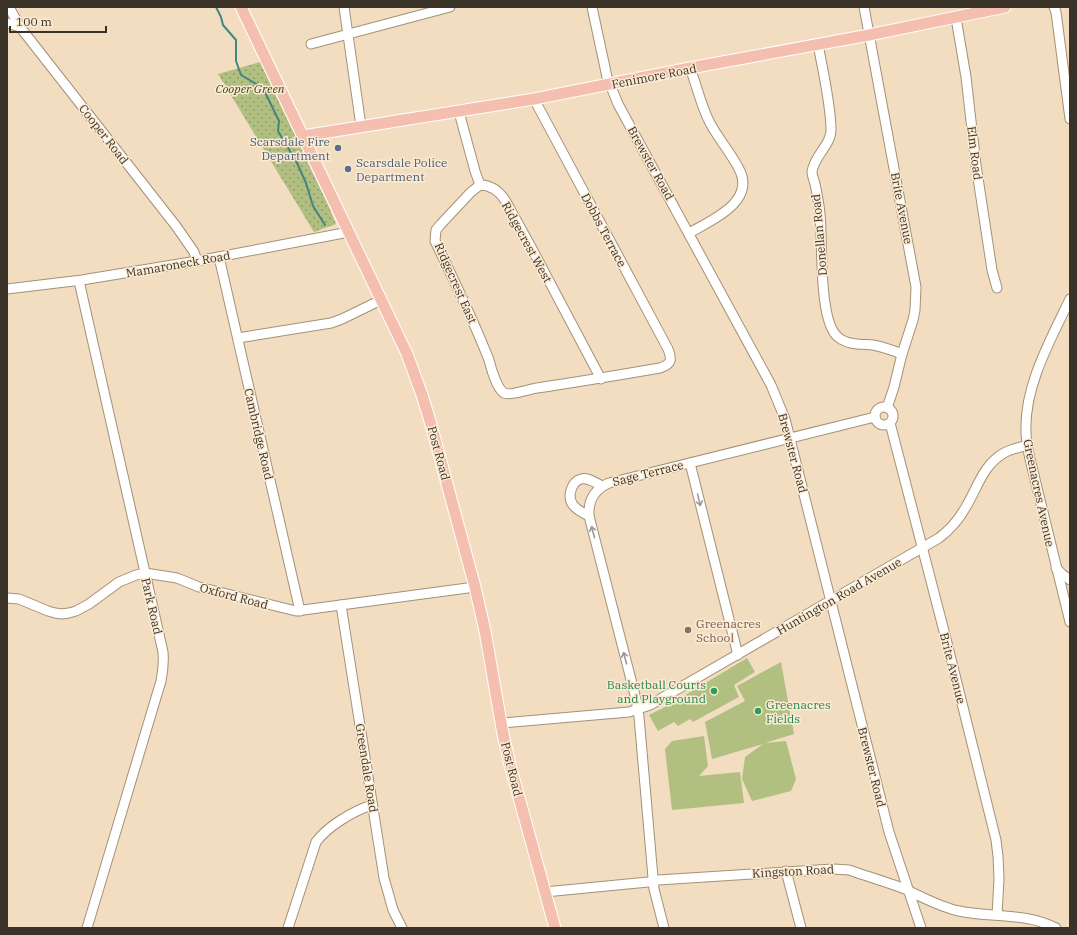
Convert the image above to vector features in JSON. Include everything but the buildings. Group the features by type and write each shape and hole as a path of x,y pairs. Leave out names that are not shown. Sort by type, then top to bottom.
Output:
{"main road":[{"name":"Post Road","path":"240,7 407,354 422,395 475,586 486,634 501,723 510,765 555,928"},
{"name":"Fenimore Road","path":"302,136 534,99 869,35 1005,7"}],"street":[{"name":"Cooper Road","path":"9,7 20,27 176,226 194,252 196,261"},
{"path":"344,7 361,126"},
{"path":"311,44 450,7"},
{"name":"Brewster Road","path":"592,7 607,77 618,104 771,385 785,419 889,832 921,928"},
{"name":"Brite Avenue","path":"864,7 916,287 913,320 887,408 892,413 893,418 890,423 996,840 999,878 997,915"},
{"path":"1056,9 1070,119"},
{"name":"Elm Road","path":"956,18 966,77 976,165 992,270 997,288"},
{"path":"7,23 20,27"},
{"name":"Donellan Road","path":"818,44 828,100 831,128 830,138 812,171 820,212 823,281 827,319 834,334 848,343 873,345 902,354"},
{"path":"689,233 720,216 732,207 743,185 742,176 738,166 710,122 690,68"},
{"name":"Dobbs Terrace","path":"534,99 671,357 670,361 665,366 660,368 601,378"},
{"path":"459,112 480,185"},
{"name":"Ridgecrest West","path":"480,185 486,185 500,193 531,247 601,378"},
{"name":"Ridgecrest East","path":"480,185 471,192 436,230 435,241 466,304 497,383 503,392 510,393 601,378"},
{"name":"Mamaroneck Road","path":"7,289 78,281 219,257 349,232"},
{"name":"Cambridge Road","path":"219,257 300,611"},
{"name":"Park Road","path":"78,281 163,652 164,668 86,928"},
{"name":"Greenacres Avenue","path":"1070,299 1041,361 1033,385 1028,408 1026,432 1030,459 1070,620"},
{"path":"238,338 331,323 381,300"},
{"path":"887,408 879,409 876,417 877,422 880,424 885,425 890,423"},
{"name":"Sage Terrace","path":"664,928 654,889 638,709 589,516 588,508 590,502 602,486 609,483 790,437 876,417"},
{"name":"Huntington Road Avenue","path":"501,723 629,712 660,700 923,548 945,533 957,521 967,506 985,471 994,460 1007,451 1028,445"},
{"path":"690,462 738,655"},
{"path":"589,516 578,510 570,501 572,486 582,479 589,479 602,486"},
{"path":"1056,568 1070,580"},
{"name":"Oxford Road","path":"7,598 20,599 55,613 69,613 89,604 119,582 145,573 177,578 199,587 296,611 475,586"},
{"name":"Greendale Road","path":"341,605 372,805 387,889 393,910 402,928"},
{"path":"288,928 316,842 336,823 372,805"},
{"name":"Kingston Road","path":"545,892 658,880 833,868 849,870 958,911 977,914 1024,917 1034,919 1056,928"},
{"path":"786,871 801,928"}],"green space":[{"name":"Cooper Green","path":"260,62 336,224 314,232 218,74"},
{"name":"Basketball Courts and Playground","path":"747,658 755,672 734,685 739,697 693,722 690,719 678,726 674,722 658,731 649,715 667,706"},
{"name":"Greenacres Fields","path":"781,662 794,734 765,743 786,741 796,779 791,791 752,801 742,779 745,757 763,744 712,759 705,722 745,701 737,686"},
{"path":"704,736 708,766 699,776 740,772 744,803 672,810 665,749 672,741"}],"waterway":[{"path":"216,7 223,25 236,40 236,61 241,75 263,88 279,121 278,131 297,163 306,183 313,206 325,225"}],"place":[{"name":"Scarsdale Fire Department","path":"338,148"},
{"name":"Scarsdale Police Department","path":"348,169"},
{"name":"Greenacres School","path":"688,630"},
{"name":"Basketball Courts and Playground","path":"714,691"},
{"name":"Greenacres Fields","path":"758,711"}]}
